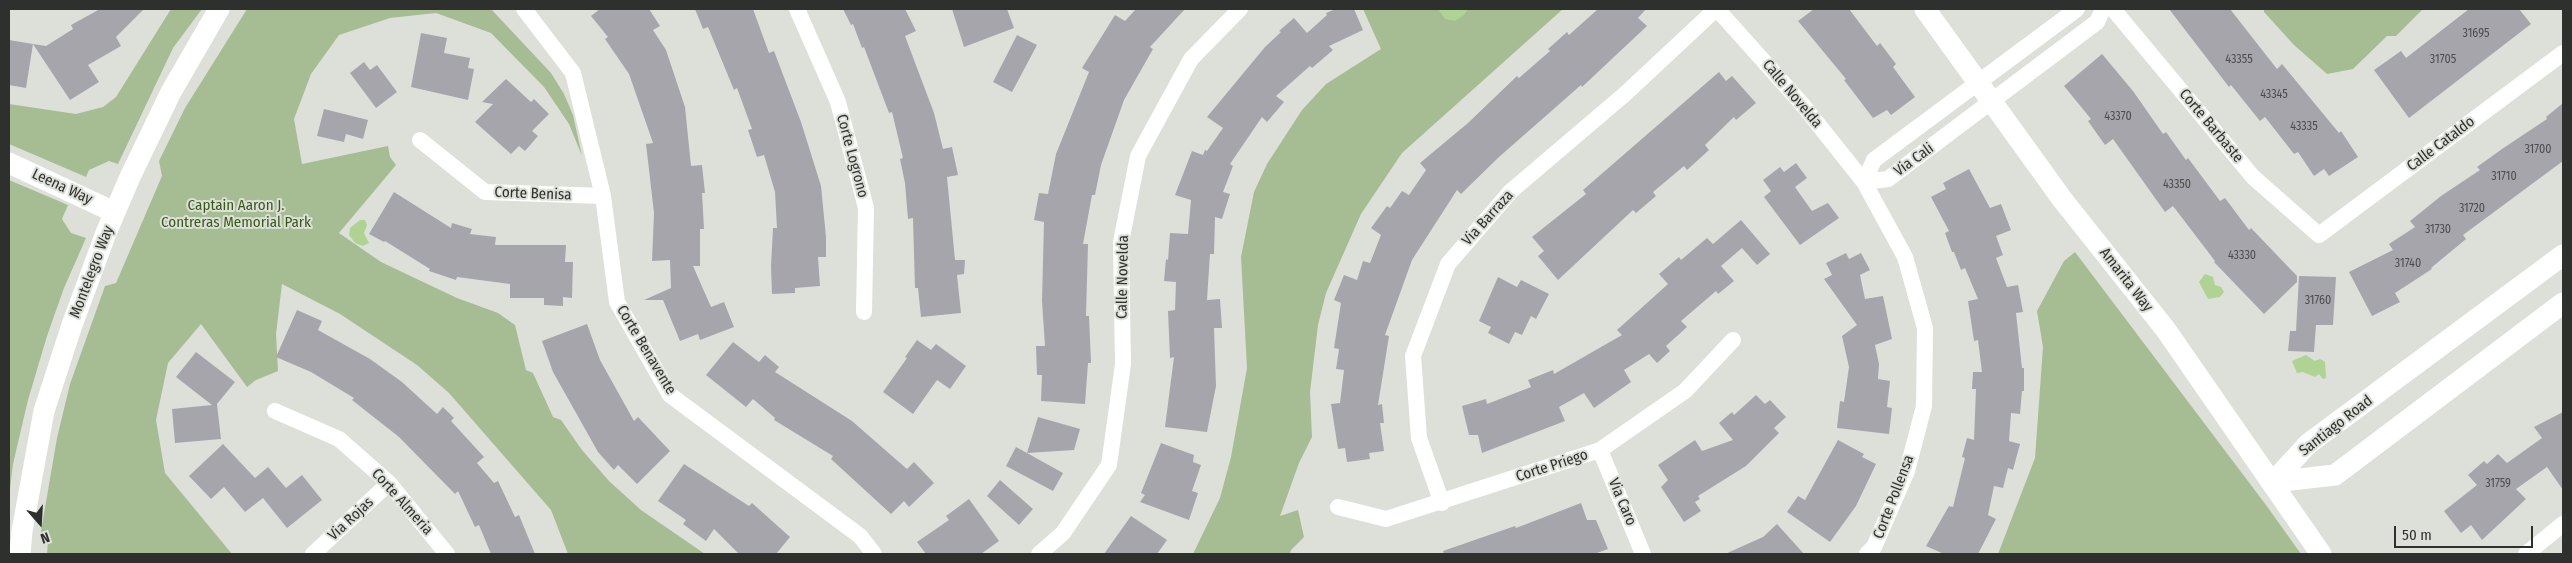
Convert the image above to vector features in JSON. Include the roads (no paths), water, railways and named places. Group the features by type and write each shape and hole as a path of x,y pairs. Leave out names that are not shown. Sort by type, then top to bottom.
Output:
{"street":[{"name":"Montelegro Way","path":"20,554 22,531 44,411 72,325 114,212 171,92 220,9"},
{"name":"Corte Benavente","path":"524,9 573,73 603,196 617,302 670,395 860,536 874,554"},
{"name":"Corte Logrono","path":"797,9 838,102 866,208 864,312"},
{"name":"Calle Novelda","path":"1039,554 1063,533 1109,465 1123,364 1121,242 1138,156 1191,59 1240,9"},
{"name":"Calle Novelda","path":"1717,9 1802,104 1864,182"},
{"name":"Via Barraza","path":"1442,503 1419,438 1413,356 1448,264 1511,191 1625,94 1717,9"},
{"name":"Amarita Way","path":"1925,9 1976,83 1992,102 2062,199 2166,330 2321,554"},
{"name":"Via Cali","path":"1864,182 1874,160 2077,9"},
{"name":"Via Cali","path":"1864,182 1888,179 2097,22 2103,9"},
{"name":"Corte Barbaste","path":"2113,9 2253,177 2318,235"},
{"name":"Calle Cataldo","path":"2318,235 2563,53"},
{"name":"Corte Benisa","path":"420,140 485,192 603,196"},
{"name":"Leena Way","path":"9,164 114,212"},
{"name":"Corte Pollensa","path":"1864,182 1905,256 1925,328 1924,406 1907,471 1874,547 1867,554"},
{"name":"Santiago Road","path":"2273,482 2308,444 2563,254"},
{"name":"Santiago Road","path":"2273,482 2335,475 2563,303"},
{"name":"Corte Priego","path":"1338,507 1386,519 1442,503 1600,450 1684,391 1733,340"},
{"name":"Corte Almeria","path":"275,411 339,439 389,483 447,554"},
{"name":"Via Caro","path":"1600,450 1644,554"},
{"name":"Via Rojas","path":"313,554 389,483"},
{"path":"2526,554 2563,524"}],"park label":[{"name":"Captain Aaron J. Contreras Memorial Park","path":"236,214"}]}
